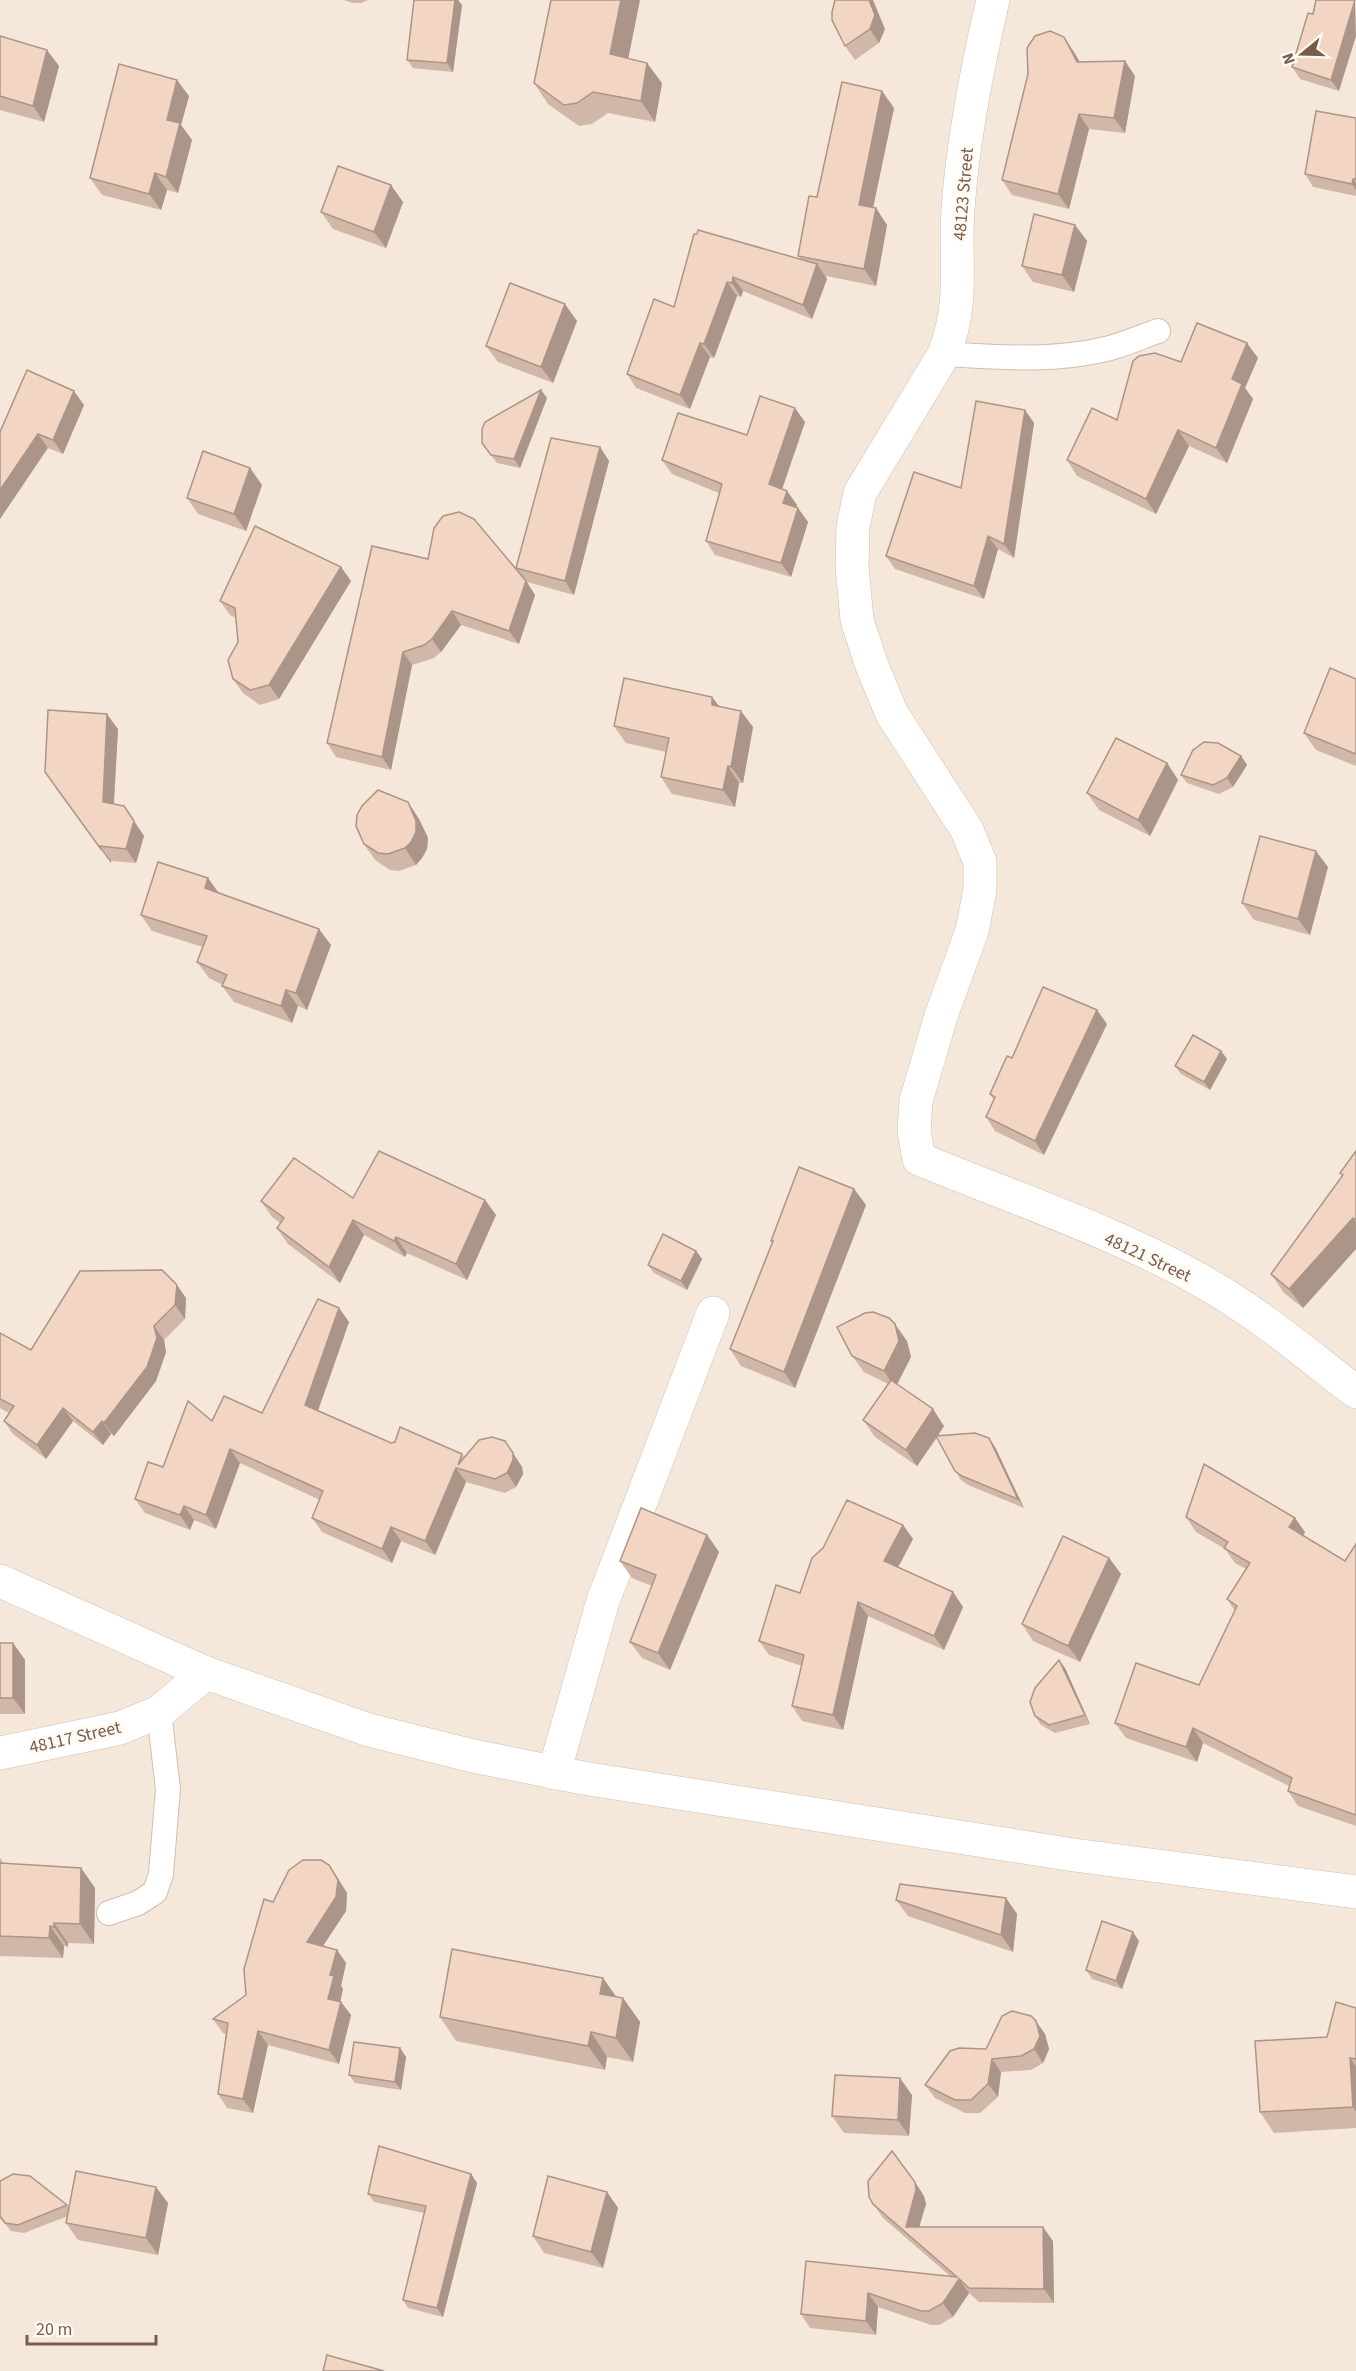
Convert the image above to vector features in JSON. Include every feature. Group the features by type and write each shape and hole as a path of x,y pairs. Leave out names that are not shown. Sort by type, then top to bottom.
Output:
{"street":[{"name":"48123 Street","path":"919,1159 914,1131 916,1101 940,1016 972,931 980,890 980,862 967,830 892,714 872,666 857,620 852,567 853,527 860,494 944,354 953,330 959,288 958,209 975,78 993,0"},
{"name":"48121 Street","path":"919,1159 1146,1253 1213,1288 1282,1335 1356,1392"},
{"path":"554,1773 603,1601 713,1313"},
{"path":"0,1581 206,1673 369,1730 554,1773 1074,1855 1356,1892"},
{"name":"48117 Street","path":"0,1753 120,1728 159,1712 206,1673"}],"lane":[{"path":"944,354 1017,358 1061,356 1106,350 1158,331"},
{"path":"109,1913 138,1903 155,1892 161,1874 168,1789 159,1712"}],"shaded area":[{"path":"0,0 1356,0 1356,2371 0,2371"}],"building":[{"path":"414,0 455,0 447,63 407,60"},
{"path":"551,0 621,0 610,54 647,63 641,101 593,92 577,103 564,105 534,83"},
{"path":"835,0 869,0 875,15 870,29 845,46 832,20"},
{"path":"1316,0 1355,0 1331,80 1292,67 1308,13 1313,14"},
{"path":"1050,31 1064,37 1077,62 1125,61 1114,118 1079,114 1058,194 1002,180 1028,74 1027,48 1035,36"},
{"path":"0,36 47,50 33,106 0,96"},
{"path":"119,64 177,80 167,120 180,123 166,177 155,173 149,194 90,178"},
{"path":"842,82 882,91 859,205 876,208 864,269 798,256 809,196 817,197"},
{"path":"1316,111 1356,118 1356,179 1353,179 1352,184 1305,174"},
{"path":"338,166 391,185 374,232 321,212"},
{"path":"1034,214 1075,225 1062,275 1022,266"},
{"path":"698,230 817,264 803,305 733,277 732,283 727,282 704,344 700,343 680,395 627,374 654,299 674,307 694,234 697,234"},
{"path":"510,283 565,304 541,367 486,346"},
{"path":"1197,323 1247,343 1232,379 1242,384 1216,448 1178,430 1146,499 1067,460 1092,408 1117,420 1133,361 1139,356 1155,353 1181,362"},
{"path":"27,370 74,391 53,440 38,434 0,490 0,432"},
{"path":"541,390 514,459 491,455 482,443 482,429 485,422"},
{"path":"760,396 795,408 769,484 787,491 783,503 798,508 781,563 706,541 722,484 662,460 678,413 747,435"},
{"path":"976,401 1025,410 1004,544 988,536 974,586 886,556 914,472 961,488"},
{"path":"551,438 600,447 565,581 516,568"},
{"path":"203,451 250,468 234,514 187,498"},
{"path":"459,512 474,519 526,581 509,631 452,611 432,639 424,645 403,652 382,757 327,743 372,546 428,559 434,528 443,516"},
{"path":"255,526 341,567 269,685 250,690 233,679 228,660 238,642 235,608 220,601"},
{"path":"1330,668 1356,679 1356,754 1304,733"},
{"path":"624,678 712,697 712,705 741,711 731,767 728,766 723,790 661,777 669,738 614,726"},
{"path":"48,710 107,714 103,802 124,806 134,821 126,849 100,846 100,848 45,772"},
{"path":"1116,738 1167,763 1138,820 1087,793"},
{"path":"1204,742 1218,743 1241,756 1227,778 1213,785 1181,775 1193,750"},
{"path":"378,790 408,802 416,821 416,832 411,842 405,848 388,854 378,853 364,844 356,826 357,815 362,806"},
{"path":"1260,836 1316,851 1298,919 1242,903"},
{"path":"158,862 208,878 205,888 319,929 296,993 286,990 281,1006 222,986 227,975 197,962 207,936 141,915"},
{"path":"1043,987 1097,1010 1035,1141 986,1117 995,1097 990,1094 1007,1056 1012,1058"},
{"path":"1193,1035 1221,1051 1204,1082 1175,1066"},
{"path":"379,1151 485,1200 456,1264 396,1237 394,1241 353,1220 329,1267 277,1228 284,1218 261,1201 294,1158 353,1198"},
{"path":"1356,1151 1356,1220 1353,1218 1289,1289 1271,1274 1343,1175 1340,1173"},
{"path":"799,1167 854,1189 784,1372 730,1349 773,1241 771,1241"},
{"path":"663,1234 696,1251 681,1281 648,1265"},
{"path":"162,1270 177,1285 175,1305 154,1326 157,1338 147,1367 104,1423 102,1421 93,1432 63,1408 37,1445 4,1421 14,1406 0,1399 0,1333 31,1350 80,1271"},
{"path":"318,1299 339,1308 305,1405 391,1443 395,1442 400,1427 462,1454 458,1465 479,1440 492,1437 505,1441 513,1453 513,1460 507,1473 495,1479 456,1468 425,1541 391,1527 382,1549 312,1518 323,1491 230,1449 206,1515 184,1506 180,1515 135,1499 148,1462 163,1467 188,1401 212,1421 224,1396 262,1413"},
{"path":"873,1312 889,1318 895,1324 899,1341 884,1371 852,1356 837,1327 865,1313"},
{"path":"891,1380 933,1409 906,1450 863,1420"},
{"path":"975,1433 989,1438 1018,1499 955,1471 936,1436"},
{"path":"1204,1464 1295,1518 1289,1527 1345,1561 1356,1544 1356,1815 1288,1791 1292,1778 1193,1728 1186,1747 1115,1723 1136,1663 1199,1685 1237,1606 1227,1599 1250,1563 1224,1548 1228,1542 1186,1517"},
{"path":"847,1500 903,1525 884,1561 953,1592 934,1636 858,1602 833,1715 792,1706 804,1655 759,1641 776,1585 800,1593 812,1558 823,1548"},
{"path":"641,1508 707,1535 658,1653 630,1642 656,1575 620,1561"},
{"path":"1063,1536 1109,1558 1068,1646 1022,1624"},
{"path":"0,1643 13,1643 13,1698 0,1698"},
{"path":"1059,1660 1085,1715 1049,1725 1035,1716 1030,1702 1035,1688"},
{"path":"303,1860 321,1860 329,1865 338,1880 336,1897 307,1942 337,1950 330,1975 334,1976 328,1999 341,2002 329,2050 258,2031 243,2099 218,2094 228,2023 213,2019 246,1995 244,1969 264,1899 273,1902 289,1870"},
{"path":"0,1863 81,1868 80,1924 54,1923 54,1927 50,1926 49,1938 0,1936"},
{"path":"900,1884 1006,1898 1001,1935 896,1900"},
{"path":"1102,1921 1133,1932 1116,1981 1086,1970"},
{"path":"452,1949 603,1978 600,1994 623,1998 616,2038 591,2032 588,2046 440,2017"},
{"path":"1336,2002 1356,2008 1356,2059 1350,2058 1353,2107 1260,2112 1255,2041 1327,2037"},
{"path":"1012,2011 1031,2016 1036,2021 1040,2036 1034,2049 1021,2056 992,2059 988,2084 971,2100 955,2100 925,2085 950,2051 959,2048 986,2049 1002,2016"},
{"path":"354,2042 400,2048 395,2082 349,2075"},
{"path":"835,2075 900,2078 898,2120 832,2116"},
{"path":"379,2146 471,2174 437,2308 403,2300 426,2206 368,2194"},
{"path":"892,2151 915,2182 916,2190 906,2227 1043,2227 1044,2289 969,2288 959,2279 943,2303 929,2311 921,2311 868,2293 866,2321 801,2314 806,2261 957,2277 873,2204 869,2197 868,2181"},
{"path":"76,2171 156,2187 146,2238 66,2223"},
{"path":"13,2174 30,2176 67,2205 18,2225 5,2223 0,2216 0,2181"},
{"path":"548,2176 607,2192 591,2252 533,2236"},
{"path":"327,2355 384,2371 323,2371"}]}
